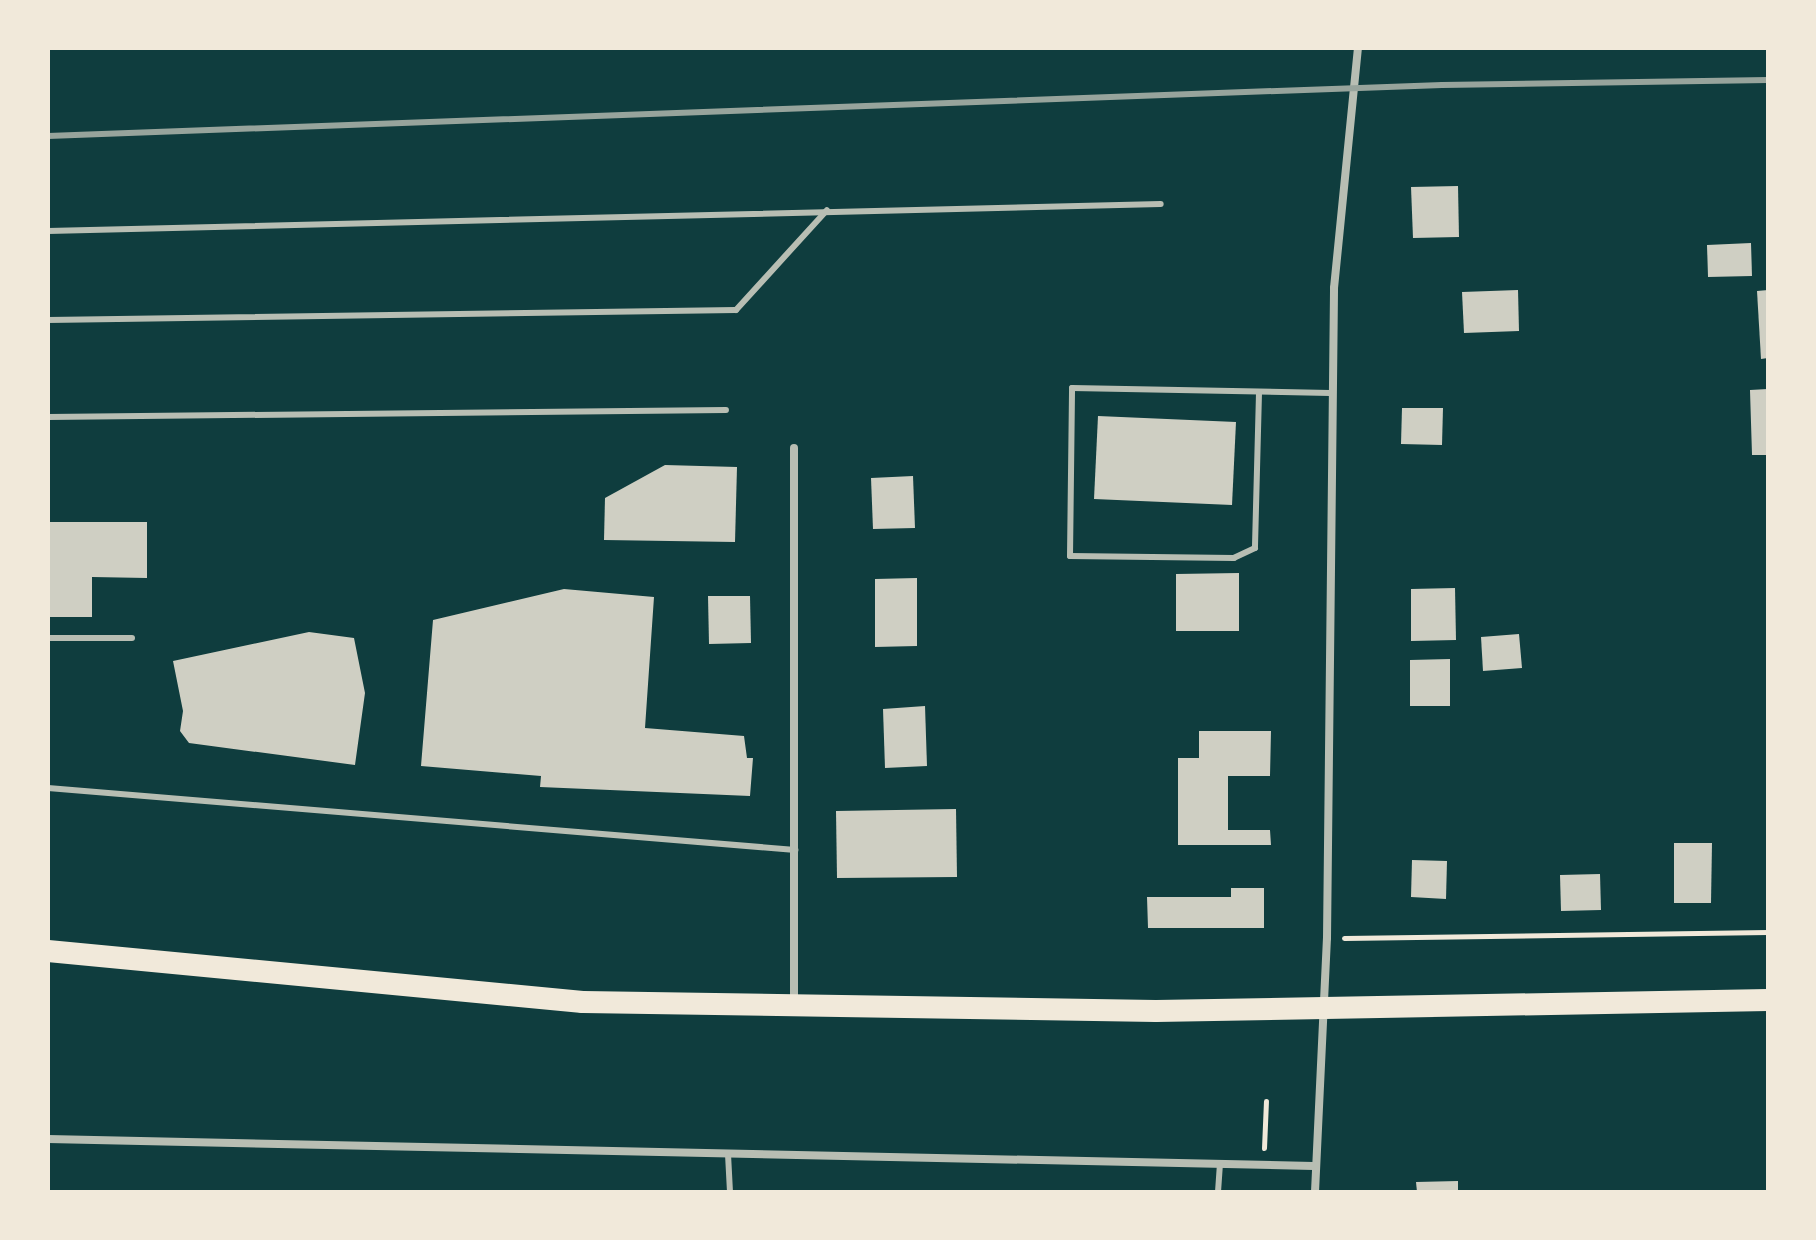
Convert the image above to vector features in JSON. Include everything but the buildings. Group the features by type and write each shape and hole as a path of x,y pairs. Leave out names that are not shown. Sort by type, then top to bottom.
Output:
{"highway":[{"path":"48,951 583,1002 794,1007 1325,1010 1768,1000"}],"street":[{"path":"1315,1192 1327,938 1330,393 1334,288 1358,48"},
{"path":"794,448 794,1007"},
{"path":"48,1139 1314,1166"}],"lane":[{"path":"48,231 1161,204"},
{"path":"48,320 736,310 827,210"},
{"path":"1259,393 1255,548 1234,558 1070,556 1072,388 1330,393"},
{"path":"48,417 726,410"},
{"path":"48,638 132,638"},
{"path":"48,788 795,850"},
{"path":"728,1154 730,1192"},
{"path":"1218,1192 1220,1164"}],"path":[{"path":"1327,938 1768,932"},
{"path":"1264,1165 1266,1101"}],"railway":[{"path":"48,136 1442,85 1768,80"}]}
